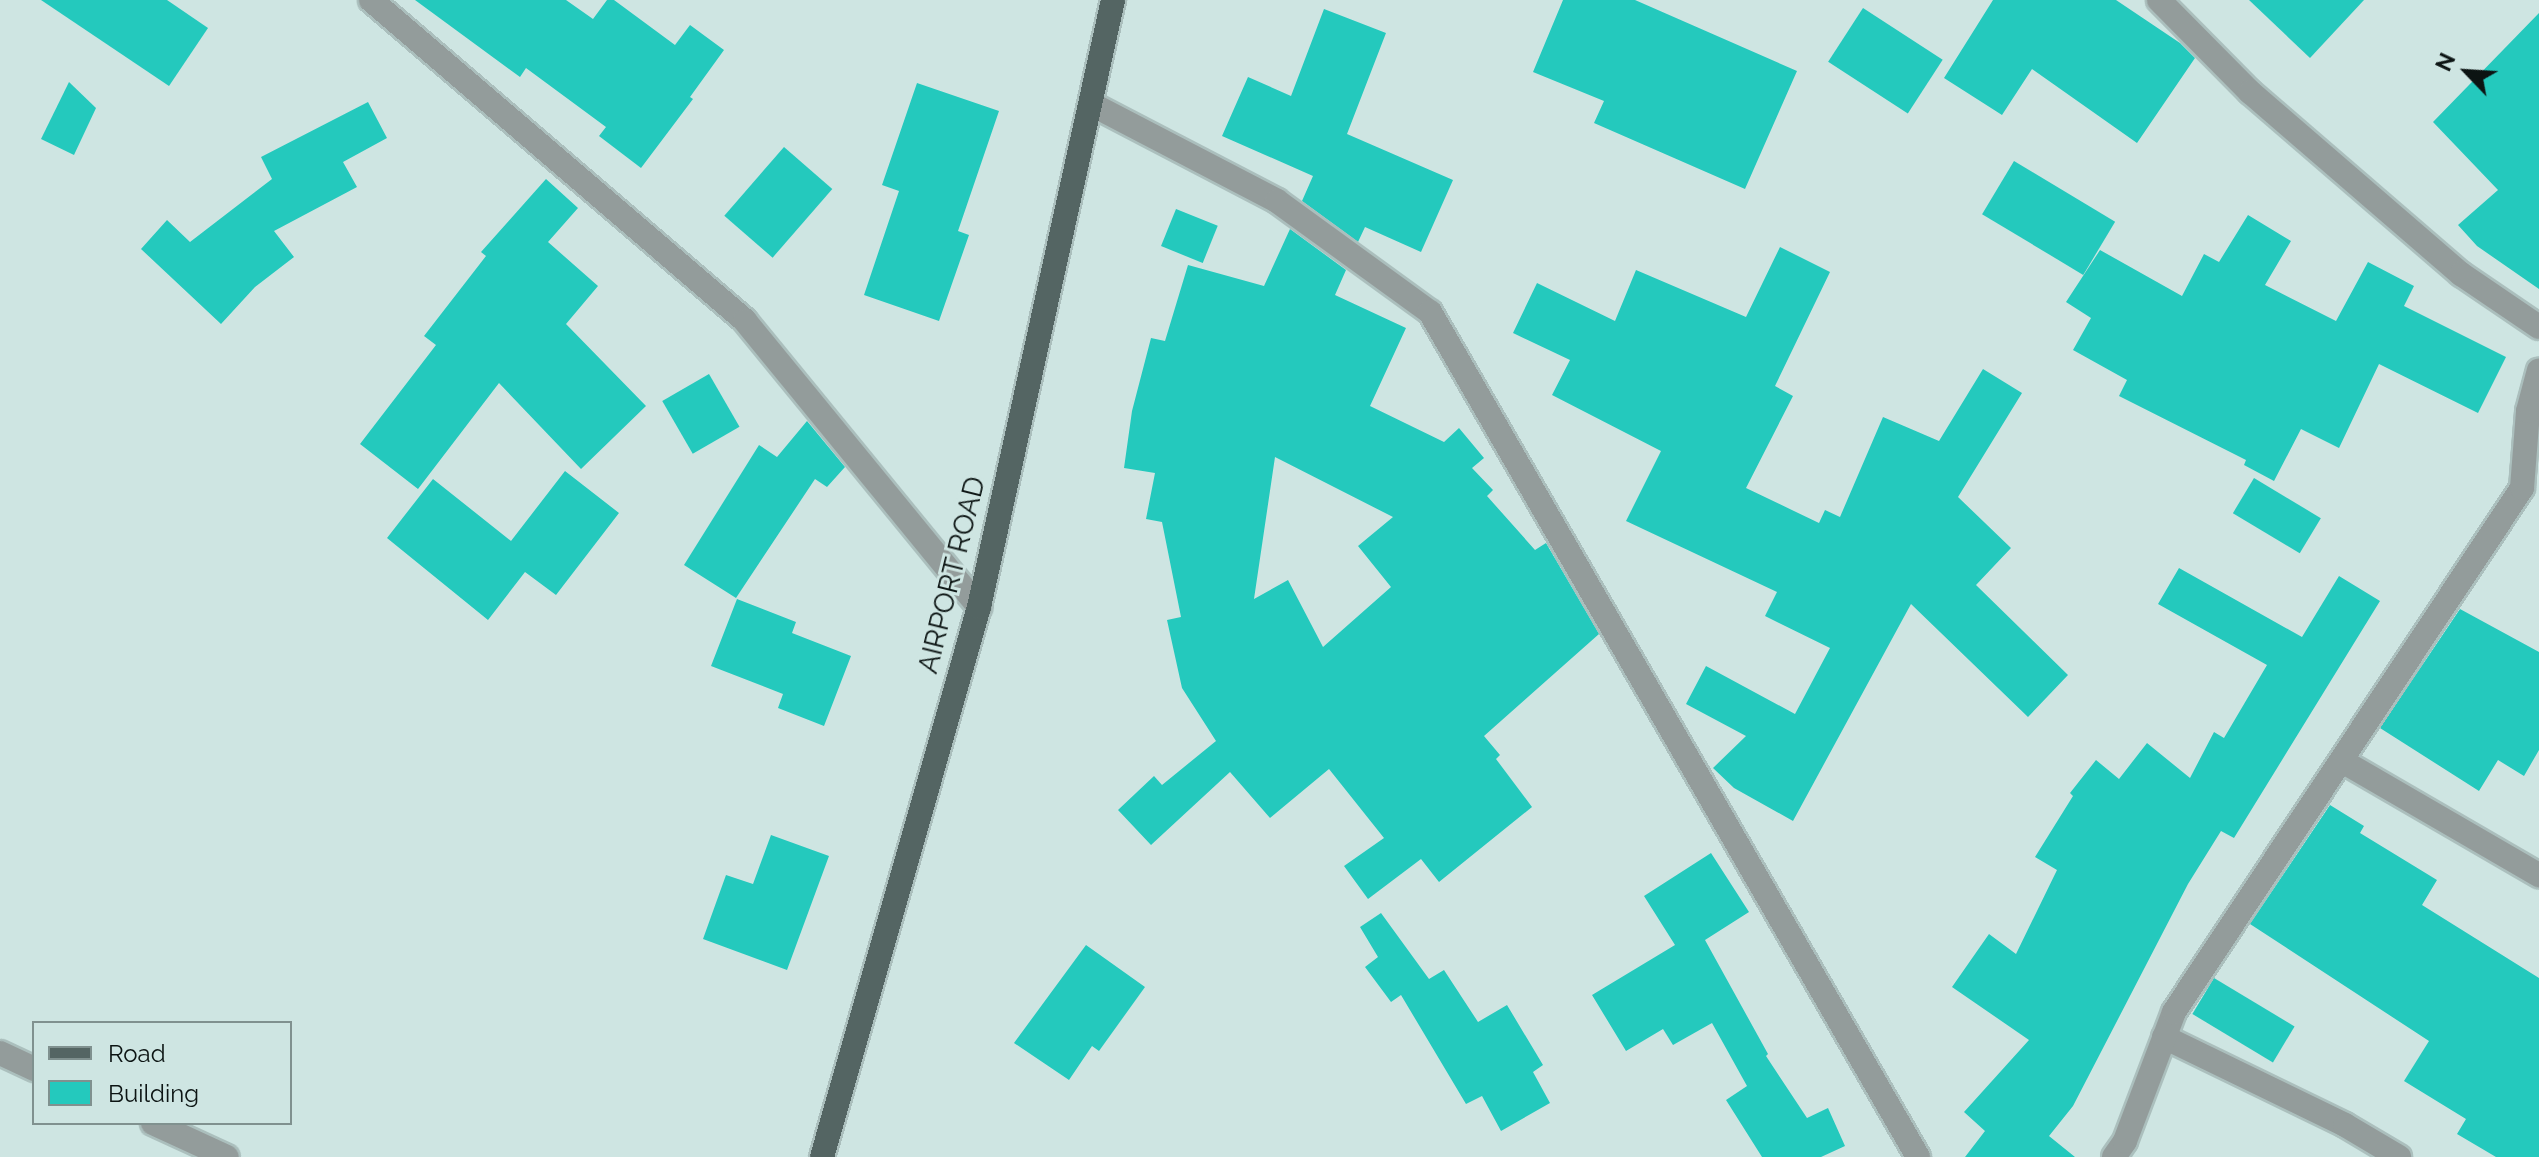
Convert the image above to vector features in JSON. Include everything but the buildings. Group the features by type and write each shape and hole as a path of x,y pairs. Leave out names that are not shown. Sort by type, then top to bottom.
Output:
{"main road":[{"name":"AIRPORT ROAD","path":"822,1157 979,607 1113,0"}],"street":[{"path":"371,0 745,321 979,607"},
{"path":"2159,0 2250,92 2461,274 2539,327"},
{"path":"1091,104 1277,201 1430,312 1918,1157"},
{"path":"2114,1157 2125,1141 2174,1012 2342,761 2531,492 2528,411 2539,370"},
{"path":"2342,761 2539,875"},
{"path":"2164,1037 2345,1125 2399,1157"},
{"path":"0,1053 32,1068"},
{"path":"157,1125 227,1157"}]}
